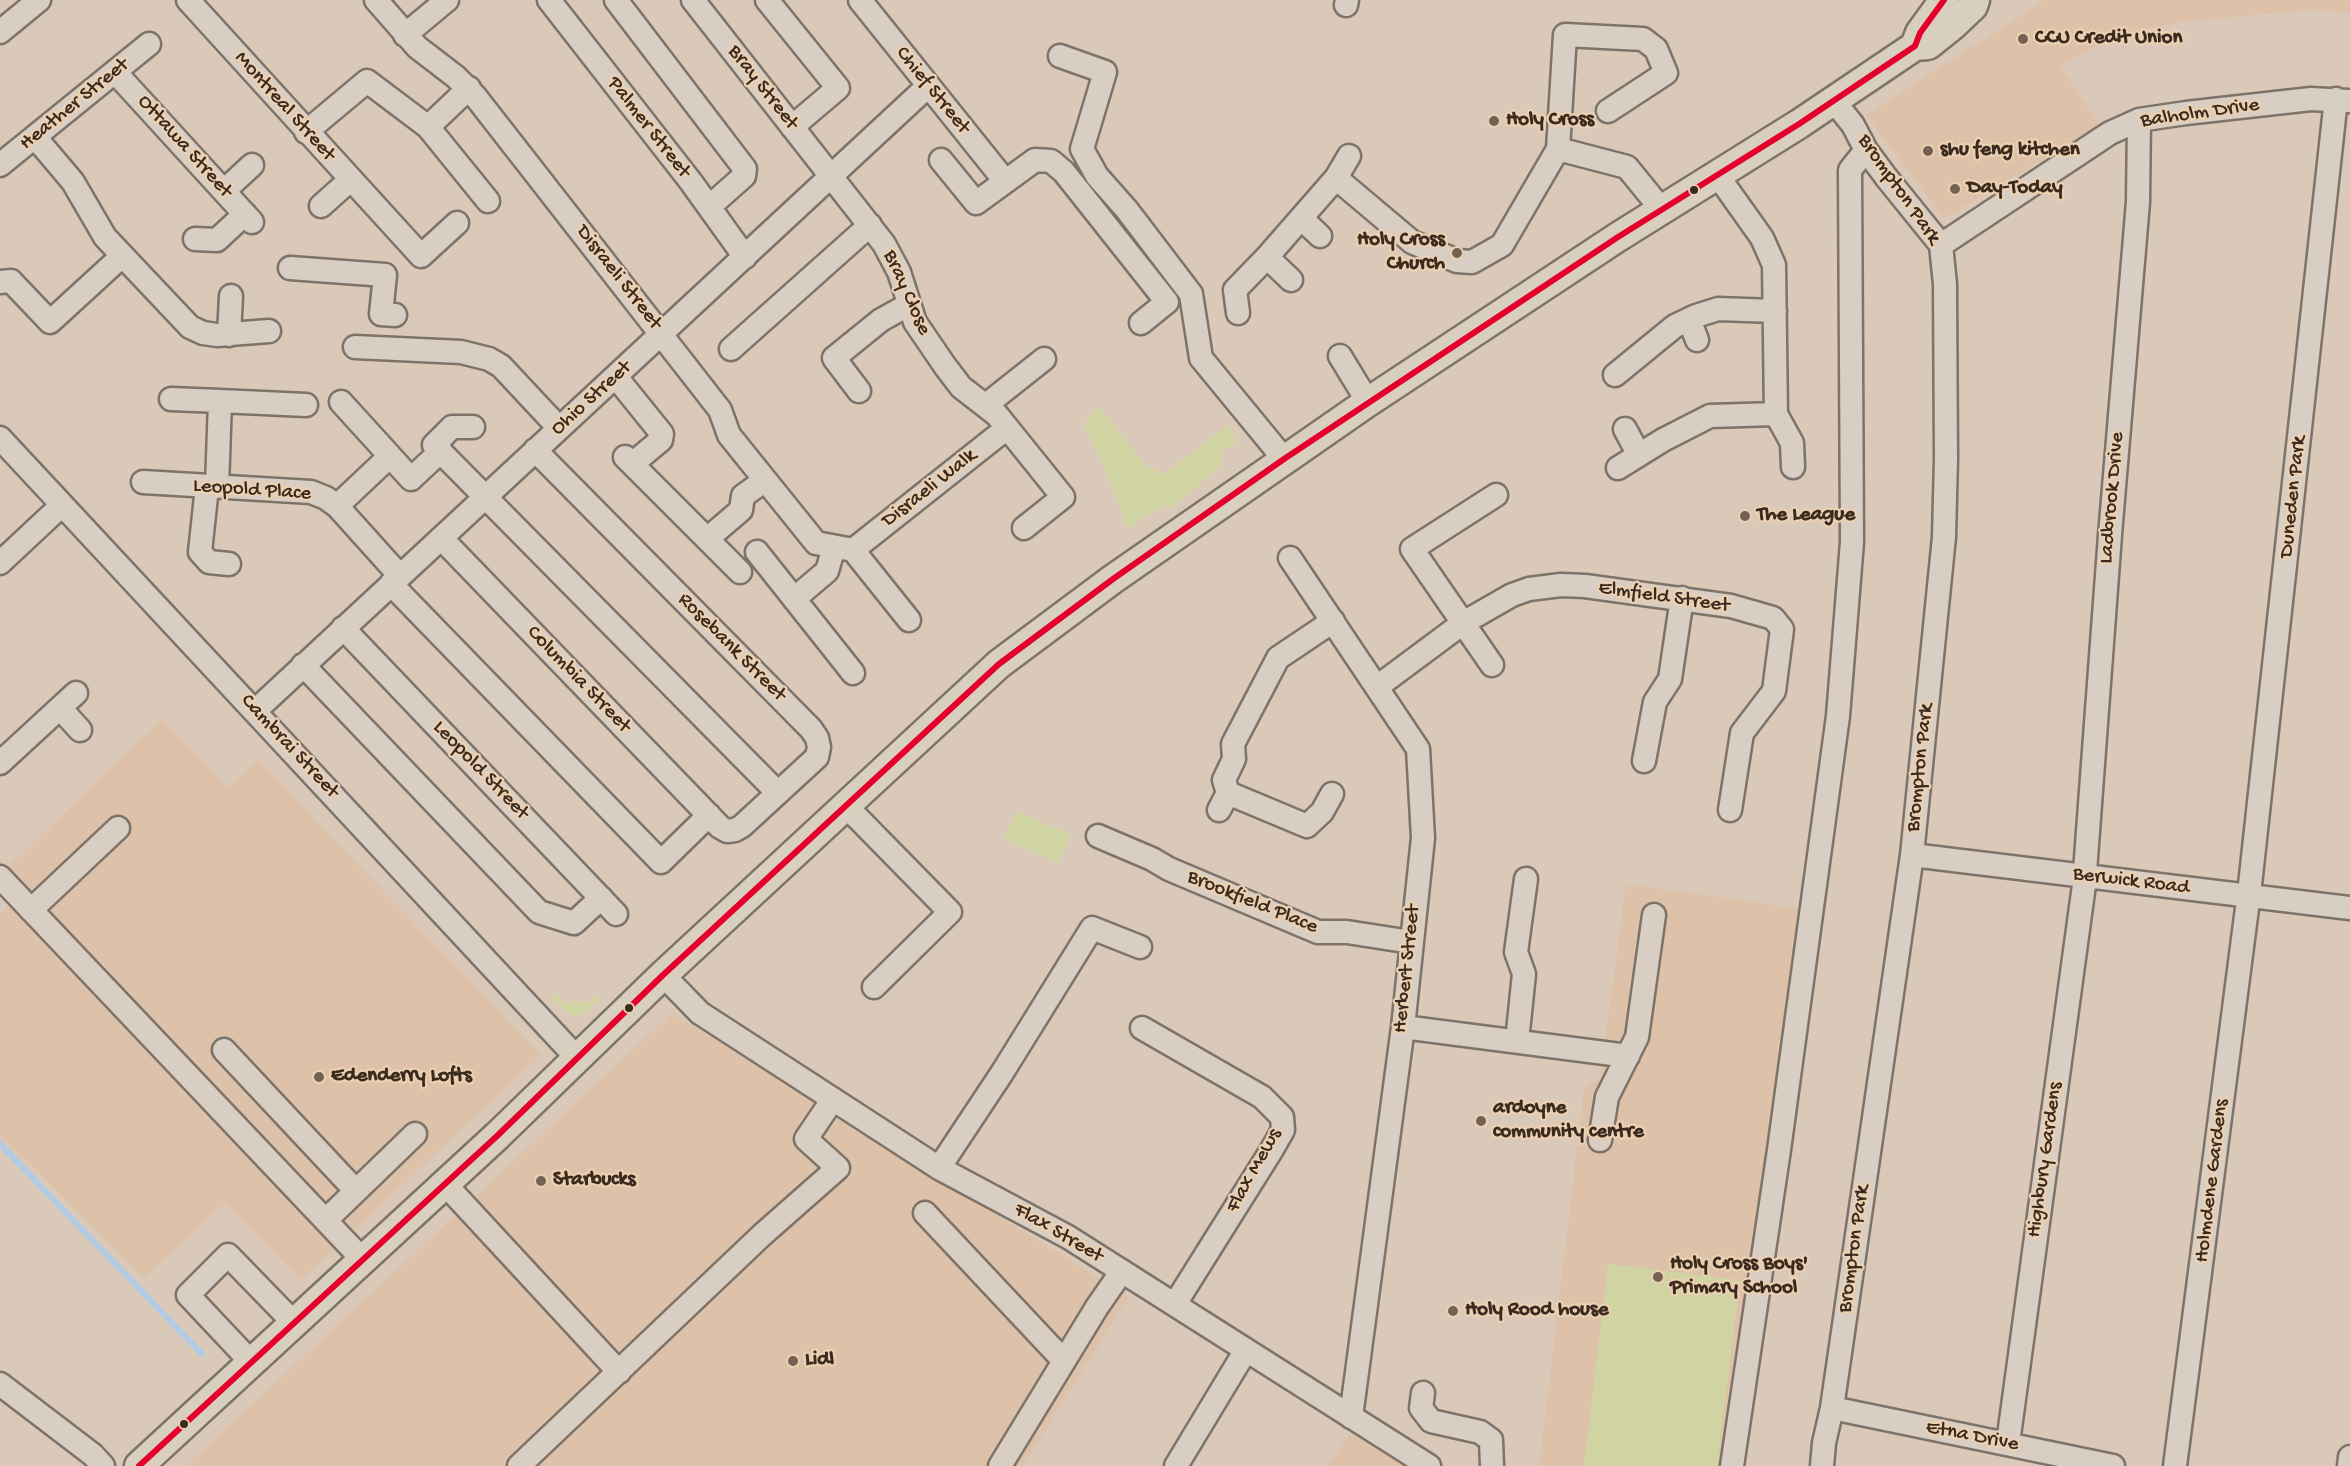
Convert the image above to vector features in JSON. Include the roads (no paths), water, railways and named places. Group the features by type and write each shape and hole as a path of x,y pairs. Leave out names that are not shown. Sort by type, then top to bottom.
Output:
{"main road":[{"path":"1915,46 1920,33 1944,0"},
{"path":"139,1466 295,1324 663,975 999,664 1113,579 1368,402 1915,46 1928,45 1973,6 1975,0"}],"street":[{"path":"0,32 39,0"},
{"name":"Montreal Street","path":"188,0 421,256 457,223"},
{"name":"Disraeli Street","path":"376,0 417,47 469,88 720,410 729,435 816,543 844,548"},
{"path":"405,35 447,0"},
{"name":"Palmer Street","path":"549,0 745,257"},
{"path":"616,0 745,169 744,176 709,207"},
{"name":"Bray Street","path":"693,0 832,176"},
{"path":"767,0 838,88 792,127"},
{"name":"Chief Street","path":"860,0 1005,181"},
{"path":"1336,178 1412,242 1456,261 1472,262 1502,245 1558,149 1565,35 1643,39 1656,49 1666,73 1608,111"},
{"name":"Heather Street","path":"0,165 149,44"},
{"path":"1060,56 1106,72 1082,149 1097,176 1127,210 1191,294 1201,357 1284,459"},
{"name":"Ottawa Street","path":"115,72 248,218 217,240 195,239"},
{"path":"306,132 367,81 428,127 488,201"},
{"name":"Ohio Street","path":"255,711 928,86"},
{"path":"428,127 469,88"},
{"name":"Balholm Drive","path":"1941,245 2110,133 2139,120 2186,112 2311,99 2343,100"},
{"name":"Brompton Park","path":"1822,1466 1912,855 1944,537 1947,459 1945,284 1941,245 1866,150 1853,125 1833,100"},
{"name":"Duneden Park","path":"2248,896 2343,100"},
{"name":"Ladbrook Drive","path":"2084,876 2138,202 2139,120"},
{"path":"35,137 66,172 105,237 190,327 203,333 228,335 269,331"},
{"path":"1558,149 1627,167 1662,210"},
{"path":"1732,1466 1779,1150 1839,716 1852,542 1850,170 1866,150"},
{"path":"1238,313 1235,290 1336,178 1349,156"},
{"path":"941,160 976,203 1035,160 1051,162 1064,172 1167,302 1141,323"},
{"path":"224,191 252,165"},
{"name":"Bray Close","path":"832,176 892,256 908,305 924,337 961,387 986,405 1008,428 1063,497 1024,528"},
{"path":"1718,176 1762,238 1774,265 1779,418 1792,443 1793,467"},
{"path":"321,206 350,180"},
{"path":"1301,218 1320,236"},
{"path":"731,349 870,225"},
{"path":"0,282 11,280 50,322 123,256"},
{"path":"1267,257 1291,280"},
{"path":"290,268 384,275 381,314 395,314 392,349"},
{"path":"228,335 231,296"},
{"path":"859,391 834,358 880,320 908,305"},
{"path":"1616,375 1675,326 1693,330 1718,309 1775,311"},
{"path":"355,346 468,353 489,359 501,366 559,428"},
{"path":"1340,356 1368,402"},
{"path":"986,405 1044,359"},
{"path":"616,377 662,434 661,440 629,461 740,572"},
{"path":"171,399 306,405"},
{"path":"220,401 203,492 200,552 208,562 229,564"},
{"path":"341,402 411,479 441,451"},
{"path":"1618,468 1663,440 1710,417 1745,415 1779,418"},
{"path":"473,427 453,427 434,445 778,793"},
{"name":"Disraeli Walk","path":"844,548 1008,428"},
{"path":"1625,429 1639,455"},
{"name":"Cambrai Street","path":"0,438 577,1058"},
{"name":"Rosebank Street","path":"535,450 811,729 817,738 819,747 817,757 735,830 727,831 712,819"},
{"path":"337,506 390,456"},
{"path":"707,539 741,510 743,496 765,480"},
{"name":"Leopold Place","path":"143,482 203,492 311,492 326,498 337,506 396,580 661,862 712,819"},
{"path":"1492,665 1413,549 1496,495"},
{"path":"0,563 62,505"},
{"name":"Columbia Street","path":"441,538 712,819"},
{"path":"794,598 827,572 844,548 909,620"},
{"path":"757,552 853,673"},
{"name":"Herbert Street","path":"1290,558 1418,749 1423,838 1402,1027 1351,1417"},
{"name":"Elmfield Street","path":"1377,687 1463,624 1512,595 1529,589 1550,586 1585,586 1731,606 1773,618 1782,629 1774,691 1742,733 1730,810"},
{"path":"1644,762 1655,702 1670,680 1682,598"},
{"path":"1332,794 1322,812 1307,826 1223,801 1224,780 1234,759 1233,744 1278,658 1333,621"},
{"name":"Leopold Street","path":"303,665 539,912 574,923 608,906 343,628"},
{"path":"5,750 76,693"},
{"path":"60,708 80,730"},
{"path":"845,805 950,912 874,987"},
{"path":"31,910 118,828"},
{"name":"Brookfield Place","path":"1098,836 1133,850 1169,869 1318,932 1347,932 1411,942"},
{"name":"Berwick Road","path":"1912,855 2350,908"},
{"name":"Highbury Gardens","path":"2008,1443 2084,876"},
{"path":"0,877 363,1260"},
{"path":"1517,1041 1524,974 1516,952 1526,879"},
{"name":"Holmdene Gardens","path":"2175,1466 2248,896"},
{"path":"1600,1140 1606,1096 1637,1037 1654,915"},
{"path":"939,1168 1002,1073 1092,928 1140,947"},
{"name":"Flax Street","path":"663,975 700,1013 939,1168 1068,1237 1429,1466"},
{"path":"1402,1027 1628,1056"},
{"name":"Flax Mews","path":"1142,1028 1262,1097 1282,1117 1283,1130 1271,1151 1175,1304"},
{"path":"224,1050 356,1191"},
{"path":"519,1466 762,1235 838,1168 806,1139 833,1100"},
{"path":"326,1220 415,1134"},
{"path":"445,1184 619,1372"},
{"path":"926,1213 1064,1361"},
{"path":"252,1363 188,1295 228,1255 295,1324"},
{"path":"1000,1466 1122,1271"},
{"path":"1176,1466 1246,1350"},
{"path":"0,1384 93,1455 103,1466"},
{"path":"1423,1393 1422,1408 1431,1421 1480,1432 1491,1440 1492,1466"},
{"name":"Etna Drive","path":"1832,1408 2113,1466"},
{"path":"2349,1466 2350,1457"}],"waterway":[{"path":"0,1144 202,1354"}],"place":[{"name":"CCU Credit Union","path":"2023,39"},
{"name":"Holy Cross","path":"1494,121"},
{"name":"shu feng kitchen","path":"1928,151"},
{"name":"Day-Today","path":"1955,189"},
{"name":"Holy Cross Church","path":"1457,253"},
{"name":"The League","path":"1745,516"},
{"name":"Edenderry Lofts","path":"319,1077"},
{"name":"ardoyne community centre","path":"1481,1121"},
{"name":"Starbucks","path":"541,1181"},
{"name":"Holy Cross Boys' Primary School","path":"1658,1277"},
{"name":"Holy Rood house","path":"1453,1311"},
{"name":"Lidl","path":"793,1361"}]}
